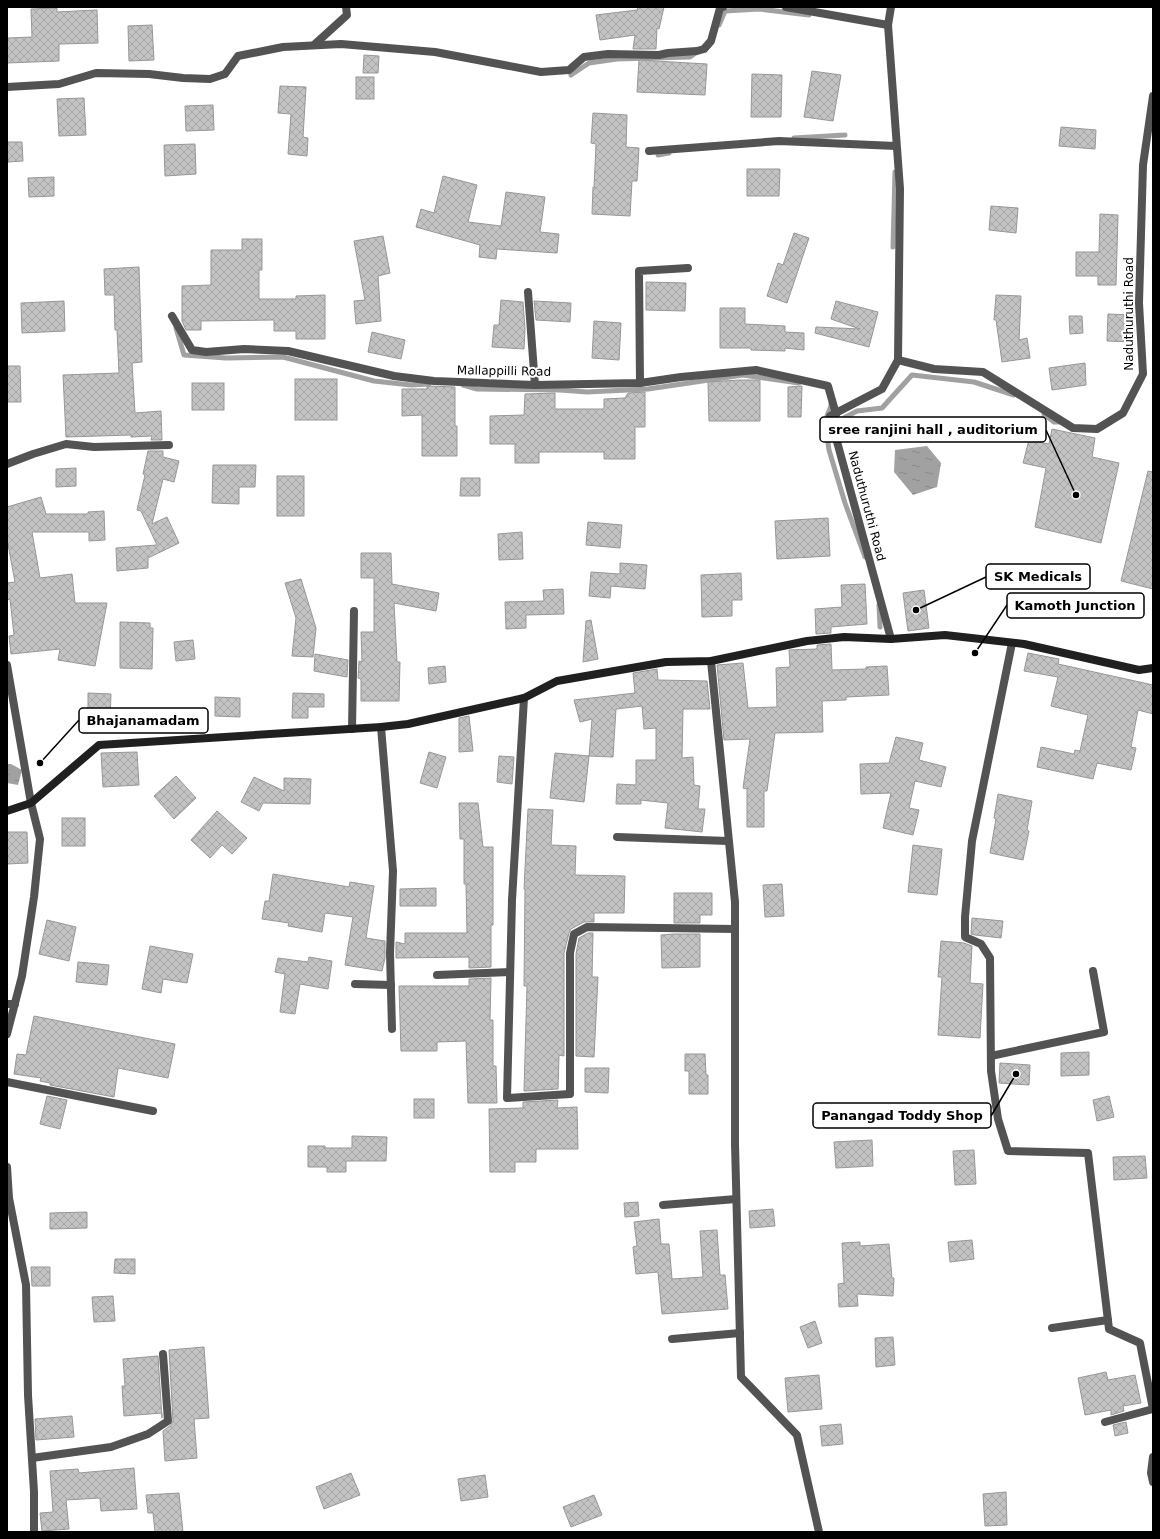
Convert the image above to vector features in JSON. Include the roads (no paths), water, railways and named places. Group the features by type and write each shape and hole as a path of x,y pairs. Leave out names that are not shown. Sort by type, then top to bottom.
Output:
{"main road":[{"path":"7,811 31,802 99,745 408,724 524,698 557,681 666,662 711,660 807,641 844,638 891,639 945,635 1024,644 1138,670 1153,668"}],"street":[{"path":"314,44 346,11 354,7"},
{"path":"789,7 888,25"},
{"path":"836,414 882,389 898,360 900,189 888,25 891,7"},
{"path":"7,86 59,84 96,73 149,74 210,80 225,74 238,56 282,47 314,44 341,44 435,52 541,72 568,70 584,57 608,54 659,55 668,53 697,52 704,49 711,41 721,8"},
{"name":"Naduthuruthi Road","path":"898,360 934,370 983,372 1073,428 1097,429 1122,413 1143,374 1139,303 1143,173 1153,96"},
{"path":"649,151 779,141 896,146"},
{"path":"640,383 639,271 688,268"},
{"path":"528,292 535,385"},
{"name":"Mallappilli Road","path":"172,316 184,339 192,350 206,352 244,349 288,351 394,376 434,381 535,385 640,383 681,377 756,370 829,390 836,414"},
{"name":"Naduthuruthi Road","path":"836,414 830,416 891,639"},
{"path":"7,464 66,444 94,447 169,445"},
{"path":"352,729 354,611"},
{"path":"1012,643 972,841 965,918 965,937 981,944 990,958 991,1071 998,1119 1008,1151 1088,1153 1109,1329 1140,1343 1153,1409 1105,1422"},
{"path":"711,660 735,902 735,1144 741,1377 798,1435 819,1532"},
{"path":"7,665 31,802 40,839 34,897 22,976 11,1004 7,1034"},
{"path":"524,698 515,845 507,1098 570,1094 570,953 574,934 587,927 735,930"},
{"path":"381,727 393,871 390,953 392,1029"},
{"path":"617,837 728,841"},
{"path":"991,1056 1104,1032 1093,971"},
{"path":"437,975 510,972"},
{"path":"355,984 391,985"},
{"path":"7,1082 152,1110"},
{"path":"7,1167 9,1198 26,1284 28,1395 34,1492 34,1532"},
{"path":"663,1205 736,1199"},
{"path":"1052,1328 1108,1320"},
{"path":"672,1339 740,1333"},
{"path":"32,1458 111,1447 148,1434 168,1421 163,1354"},
{"path":"1153,1457 1151,1473 1153,1482"}],"water":[{"path":"927,446 941,463 937,487 913,495 894,472 895,450"},
{"path":"7,764 11,764 22,770 18,785 7,783"}],"waterway":[{"path":"719,25 725,11 759,9 809,15"},
{"path":"571,75 589,63 617,59 690,57 697,52"},
{"path":"794,138 845,135"},
{"path":"658,155 669,153"},
{"path":"893,247 895,172"},
{"path":"176,328 184,355 226,358 283,357 374,381 411,385 429,384"},
{"path":"463,385 477,389 560,390 587,392 648,389 743,375 799,383"},
{"path":"830,422 842,419 857,411 882,408 912,375 974,382 1014,395"},
{"path":"831,403 827,416 826,429 829,450 845,503 865,557"},
{"path":"1044,414 1054,422 1061,422"},
{"path":"879,605 880,627"}],"place":[{"name":"sree ranjini hall , auditorium","path":"1076,495"},
{"name":"SK Medicals","path":"916,610"},
{"name":"Kamoth Junction","path":"975,653"},
{"name":"Bhajanamadam","path":"40,763"},
{"name":"Panangad Toddy Shop","path":"1016,1074"}]}
